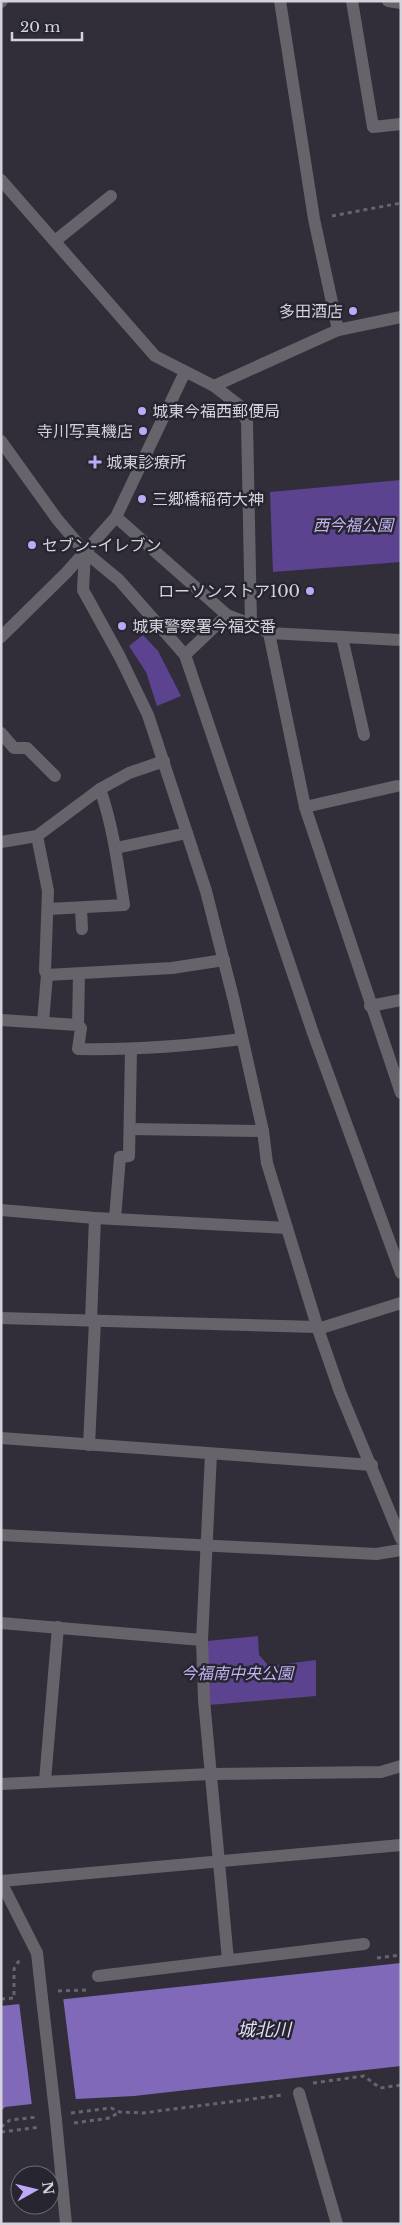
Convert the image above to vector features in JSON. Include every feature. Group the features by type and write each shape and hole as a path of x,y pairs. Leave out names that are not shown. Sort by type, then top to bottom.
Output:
{"street":[{"path":"280,1 314,219 338,330"},
{"path":"352,1 373,127 401,124"},
{"path":"388,1 401,2"},
{"path":"1,180 155,356 214,386 240,406 247,422 251,624"},
{"path":"55,241 111,196"},
{"path":"214,386 338,330 401,317"},
{"path":"1,636 86,552 116,517 184,372"},
{"path":"1,441 57,519 86,552 120,580 185,655 312,1033 401,1273"},
{"path":"116,517 227,615 269,633 401,640"},
{"path":"86,552 83,590 120,657 148,715 206,891 224,960 263,1131 267,1163 318,1328 340,1392 372,1465 401,1539"},
{"path":"185,655 227,615"},
{"path":"269,633 305,807 370,1006 401,1093"},
{"path":"342,637 364,735"},
{"path":"1,733 14,748 26,748 55,776"},
{"path":"1,842 37,836 100,789 129,773 164,761"},
{"path":"305,807 397,786"},
{"path":"48,909 124,905 116,848 108,810 100,789"},
{"path":"116,848 187,833"},
{"path":"37,836 48,891 45,971 48,975 43,1022"},
{"path":"81,908 82,929"},
{"path":"48,975 172,968 224,960"},
{"path":"79,974 78,1025 81,1028 78,1049 131,1050 242,1039"},
{"path":"370,1006 401,1000"},
{"path":"1,1020 78,1025"},
{"path":"115,1218 120,1157 129,1156 131,1050"},
{"path":"130,1128 263,1131"},
{"path":"1,1210 95,1218 287,1228"},
{"path":"89,1445 95,1218"},
{"path":"1,1318 318,1328 401,1303"},
{"path":"1,1438 372,1465"},
{"path":"211,1454 202,1640 204,1700 228,1960"},
{"path":"1,1535 376,1554 401,1550"},
{"path":"1,1623 202,1640"},
{"path":"45,1781 58,1627"},
{"path":"1,1784 211,1774 381,1772 401,1766"},
{"path":"66,2224 56,2116 37,1953 1,1882 401,1845"},
{"path":"98,1976 364,1944"},
{"path":"299,2093 337,2224"}],"path":[{"path":"314,219 401,203"},
{"path":"1,1999 14,1998 14,1970 20,1958"},
{"path":"1,2128 10,2120 111,2108 120,2112 143,2113 299,2093 314,2083 364,2076 380,2088 401,2086"},
{"path":"74,2123 110,2118 120,2112"},
{"path":"1,2132 41,2127"}],"green space":[{"name":"西今福公園","path":"401,480 400,562 273,572 270,492"},
{"path":"143,635 158,651 181,696 157,706 146,672 129,646"},
{"name":"今福南中央公園","path":"258,1636 259,1655 269,1666 316,1660 316,1696 209,1705 207,1641"}],"water":[{"name":"城北川","path":"401,1963 401,2066 134,2096 76,2099 5,2107 1,2111 1,2006"}],"pier":[{"path":"63,1997 76,2101 32,2106 19,2002"}],"place":[{"name":"多田酒店","path":"353,311"},
{"name":"城東今福西郵便局","path":"142,411"},
{"name":"寺川写真機店","path":"143,431"},
{"name":"城東診療所","path":"95,462"},
{"name":"三郷橋稲荷大神","path":"142,499"},
{"name":"セブン-イレブン","path":"32,545"},
{"name":"ローソンストア100","path":"310,591"},
{"name":"城東警察署今福交番","path":"122,626"}]}
